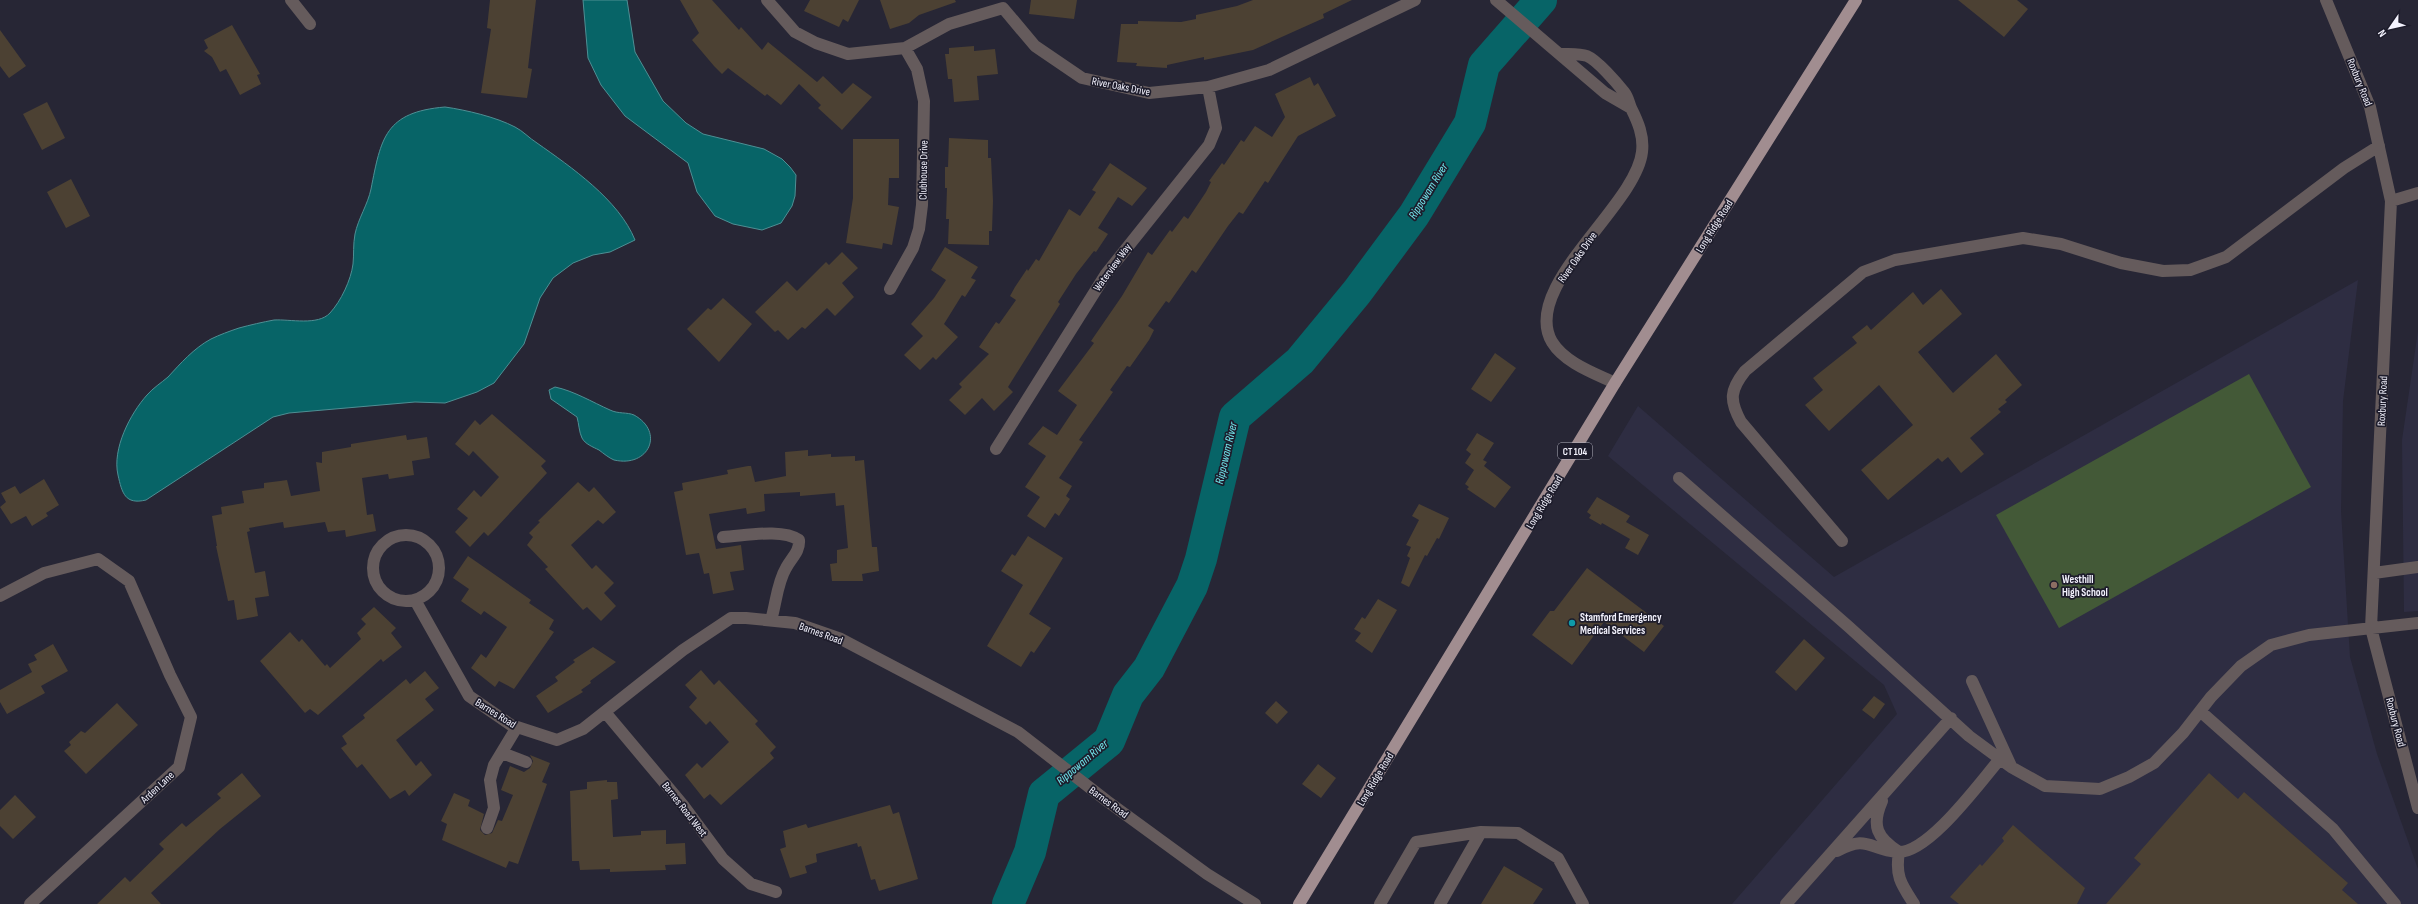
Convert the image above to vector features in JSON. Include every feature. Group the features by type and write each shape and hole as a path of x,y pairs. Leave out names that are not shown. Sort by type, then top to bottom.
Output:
{"main road":[{"name":"Long Ridge Road","path":"1299,904 1615,383 1856,0"}],"street":[{"path":"291,0 310,24"},
{"name":"River Oaks Drive","path":"767,0 795,32 816,44 848,54 905,48 949,24 1003,4 1035,46 1082,78 1149,93 1208,87 1269,70 1415,0"},
{"name":"River Oaks Drive","path":"1496,0 1560,54 1588,56 1615,81 1626,94 1631,108 1639,122 1642,152 1638,164 1620,197 1564,273 1554,291 1547,317 1548,330 1552,342 1561,352 1576,363 1615,383"},
{"name":"Roxbury Road","path":"2326,0 2370,107 2391,201 2371,628 2418,808"},
{"name":"Clubhouse Drive","path":"890,289 913,248 919,229 922,205 924,101 917,69 905,48"},
{"name":"Waterview Way","path":"996,449 1106,274 1209,145 1216,128 1214,106 1208,87"},
{"path":"1842,541 1741,422 1735,411 1732,398 1735,384 1746,371 1864,272 1895,260 2023,238 2061,244 2121,263 2156,270 2190,270 2226,257 2344,168 2379,146"},
{"path":"2391,201 2418,193"},
{"path":"1679,478 1951,718 1969,736 2011,767 2046,786 2100,789 2129,777 2154,763 2183,733 2200,711 2241,666 2271,645 2309,635 2418,623"},
{"path":"723,537 782,534 792,536 799,540 797,550 785,568 771,620"},
{"path":"404,535 416,536 427,542 435,551 439,563 439,575 434,586 426,595 415,600 403,601 391,598 381,590 375,579 373,567 376,555 382,545 392,538 404,535"},
{"name":"Arden Lane","path":"0,596 44,573 98,559 129,581 170,675 192,717 179,766 30,904"},
{"path":"2374,573 2418,567"},
{"name":"Barnes Road","path":"415,600 469,696 511,725 557,740 583,729 684,650 731,618 795,623 841,639 1018,732 1107,801 1207,874 1255,904"},
{"path":"1972,681 2011,767"},
{"path":"2200,711 2333,829 2395,904"},
{"name":"Barnes Road West","path":"604,712 683,805 723,859 751,884 776,892"},
{"path":"1786,904 1951,718"},
{"path":"487,828 494,808 490,780 502,753 517,727"},
{"path":"502,753 526,762"},
{"path":"1829,855 1852,843 1864,842 1880,848 1899,852 1917,847 1940,830 2000,759"},
{"path":"1886,790 1876,814 1877,832 1887,844 1899,852"},
{"path":"1380,904 1416,842 1481,832 1518,833 1558,858 1583,904"},
{"path":"1440,904 1481,832"},
{"path":"1899,852 1896,868 1901,883 1914,904"}],"shaded area":[{"path":"583,0 627,0 635,52 663,101 686,123 703,134 764,149 782,159 790,167 796,175 795,196 792,206 781,223 762,230 733,224 715,216 697,192 688,163 625,116 601,85 588,58"},
{"path":"445,107 490,117 521,130 579,174 606,198 628,225 635,240 610,252 593,255 573,263 553,278 540,298 524,344 494,383 477,392 445,403 415,402 289,413 273,417 146,500 133,501 129,499 123,492 118,475 117,465 120,443 134,412 149,392 168,377 193,352 205,343 225,333 239,328 274,320 311,321 325,317 330,313 342,296 350,277 353,264 355,234 370,195 378,155 389,131 398,122 410,115 425,110"},
{"name":"Westhill High School","path":"2358,280 2343,401 2341,511 2350,657 2377,754 2418,869 2418,904 1732,904 1897,714 1884,685 1608,456 1638,406 1834,577"},
{"path":"2418,331 2418,611 2404,612 2402,440"},
{"path":"2249,374 2311,487 2059,628 1996,515"},
{"path":"555,387 576,394 613,411 634,415 643,422 649,430 651,439 649,447 644,454 636,459 626,461 614,460 589,445 582,438 577,417 551,399 549,390"}],"building":[{"path":"490,0 536,0 528,68 532,69 527,98 481,93 491,29 487,28"},
{"path":"680,0 712,0 739,30 741,27 762,50 768,42 817,82 823,76 842,94 853,83 872,97 842,130 818,108 821,105 799,84 781,105 767,94 765,96 728,68 722,74 714,66 692,40 699,33"},
{"path":"810,0 859,0 848,22 843,19 839,27 804,11"},
{"path":"880,0 955,0 956,2 919,15 909,23 890,29"},
{"path":"1031,0 1077,0 1074,19 1029,14"},
{"path":"1253,0 1352,0 1323,14 1324,18 1253,50 1204,60 1204,57 1167,65 1167,68 1136,66 1137,63 1117,62 1121,24 1138,24 1138,21 1181,22 1196,19 1196,15 1237,6"},
{"path":"1958,0 2017,0 2028,9 2004,37"},
{"path":"232,25 260,74 257,75 261,84 240,95 226,69 220,72 212,57 204,51 208,48 204,40"},
{"path":"0,30 26,66 9,78 0,66"},
{"path":"974,46 974,51 995,49 998,74 977,76 979,100 954,102 952,79 948,79 945,54 949,54 949,48"},
{"path":"1310,77 1314,86 1318,83 1336,116 1298,136 1268,183 1265,181 1243,214 1239,212 1228,226 1196,273 1192,270 1169,303 1166,301 1148,326 1154,330 1149,340 1130,367 1127,366 1110,390 1113,392 1079,440 1083,442 1059,478 1072,486 1066,496 1070,499 1059,516 1055,513 1045,528 1027,516 1040,497 1025,487 1046,456 1028,444 1043,426 1057,435 1077,405 1058,391 1094,343 1091,341 1122,296 1148,252 1152,255 1170,230 1172,232 1184,216 1188,219 1206,192 1211,182 1209,181 1222,163 1224,165 1241,140 1244,142 1255,126 1272,137 1285,117 1275,94"},
{"path":"47,102 65,138 42,150 23,114"},
{"path":"949,138 988,140 988,158 991,158 993,201 992,231 989,231 989,245 948,244 949,219 946,219 947,188 945,188 945,167 948,167"},
{"path":"853,139 899,139 899,178 889,178 888,205 899,207 892,245 883,243 882,249 846,243 853,198"},
{"path":"1110,163 1147,188 1132,206 1118,197 1098,228 1108,234 1096,252 1094,251 1076,274 1058,302 1060,304 1008,387 1013,392 994,411 982,398 965,415 949,400 962,387 959,384 989,354 979,347 996,322 999,324 1016,300 1010,296 1015,287 1036,259 1039,261 1069,209 1080,216 1096,192 1092,190"},
{"path":"71,179 90,216 66,228 47,192"},
{"path":"945,247 978,267 971,278 976,280 965,297 962,295 944,324 958,337 936,360 933,357 920,370 904,355 923,336 911,324 934,298 946,280 931,270"},
{"path":"842,252 858,268 842,283 854,297 835,316 827,308 805,329 802,327 788,340 778,330 775,332 755,312 787,281 797,291 826,262 829,265"},
{"path":"1941,289 1962,314 1918,352 1953,393 1996,354 2022,385 2005,400 2007,402 1998,409 2001,412 1970,438 1984,454 1961,473 1948,457 1942,462 1938,458 1888,500 1861,470 1913,425 1879,385 1829,431 1805,405 1823,390 1813,378 1857,343 1852,337 1867,325 1871,330 1913,292 1923,305"},
{"path":"723,298 752,324 719,362 687,329 708,308 711,310"},
{"path":"1495,353 1516,368 1491,402 1471,389"},
{"path":"492,414 546,461 541,466 547,473 488,536 484,532 470,547 455,532 468,518 457,509 474,490 481,497 499,477 473,451 469,456 455,444 475,420 480,425"},
{"path":"1477,433 1494,443 1483,460 1487,462 1484,466 1511,487 1495,508 1467,489 1469,487 1465,484 1474,470 1465,463 1471,454 1466,450"},
{"path":"406,435 407,440 427,437 430,458 412,461 414,475 389,479 388,474 362,478 367,515 373,514 376,531 346,537 345,530 328,532 325,522 284,528 283,522 249,528 250,531 247,532 255,573 265,571 269,596 255,598 258,616 237,620 234,600 228,601 216,546 212,516 222,514 221,507 244,503 242,491 264,488 264,483 287,480 291,496 320,491 316,462 322,463 322,452 351,447 351,444"},
{"path":"808,450 808,456 831,454 831,457 855,456 855,461 864,460 872,547 877,547 879,571 862,574 863,581 832,581 830,564 837,563 837,550 848,548 844,505 836,506 835,493 800,496 800,492 764,494 765,511 747,514 746,508 709,514 716,549 741,545 744,570 730,572 734,590 713,594 709,573 704,574 699,553 686,555 674,492 683,490 682,483 728,474 727,470 748,466 751,466 755,482 786,476 785,452"},
{"path":"44,479 59,505 46,513 48,516 32,526 26,516 11,524 0,507 6,502 1,493 15,486 20,494"},
{"path":"578,482 589,492 594,487 616,512 603,524 598,520 571,545 592,569 596,565 614,583 604,593 616,606 601,621 587,607 583,610 545,569 548,567 527,545 533,537 529,533 540,522 538,521"},
{"path":"1597,497 1630,516 1626,522 1649,535 1638,555 1625,548 1630,539 1602,523 1601,525 1589,518 1591,515 1587,512"},
{"path":"1419,504 1449,518 1439,539 1437,538 1427,556 1425,555 1409,587 1401,583 1410,558 1407,556 1411,547 1406,545 1419,520 1412,516"},
{"path":"1028,536 1063,558 1029,614 1051,628 1034,653 1031,651 1021,667 987,646 1023,585 1001,571 1012,554 1015,556"},
{"path":"468,556 531,600 529,603 554,620 549,629 554,632 514,689 499,681 495,687 471,668 481,654 486,658 507,627 484,611 481,615 461,601 469,589 453,578"},
{"name":"Stamford Emergency Medical Services","path":"1587,568 1664,626 1644,652 1604,622 1572,665 1532,635 1550,611 1554,611"},
{"path":"1378,599 1397,610 1372,653 1355,641 1361,633 1354,629 1362,617 1365,619"},
{"path":"374,607 396,628 391,633 402,647 383,662 381,659 318,715 310,709 305,713 260,661 290,632 299,642 302,639 325,666 327,664 330,668 361,639 357,633 366,624 361,619"},
{"path":"1804,639 1825,658 1796,691 1775,672"},
{"path":"53,644 68,671 41,686 45,693 7,714 0,702 0,690 32,672 28,664 37,660 34,655"},
{"path":"593,647 616,662 590,681 591,683 581,690 583,692 548,713 536,696 558,681 555,677 575,662 573,660"},
{"path":"701,670 714,685 719,680 758,721 755,724 776,747 770,753 774,758 721,805 710,794 704,799 685,775 697,763 702,768 729,742 710,721 706,725 689,707 697,698 685,685"},
{"path":"425,671 439,688 425,699 434,710 396,740 416,766 421,761 432,775 409,796 405,790 390,799 362,764 357,768 341,748 347,744 342,736 365,718 363,715 406,679 410,684"},
{"path":"1874,696 1885,704 1874,719 1862,710"},
{"path":"1276,701 1288,712 1277,724 1265,713"},
{"path":"117,703 138,725 86,774 64,751 71,745 69,742 81,731 85,733"},
{"path":"530,755 550,763 542,782 547,784 518,864 509,861 506,868 442,840 447,824 441,821 454,793 470,800 468,806 484,814 480,830 485,835 492,833 498,820 502,821 513,795 501,790 510,766 524,772 530,768 533,761"},
{"path":"1318,764 1336,778 1321,798 1302,784"},
{"path":"242,773 261,796 220,829 151,893 161,904 97,904 125,877 130,882 164,849 159,844 182,823 186,827 221,798 217,794"},
{"path":"2209,773 2238,799 2244,792 2348,883 2342,890 2358,904 2106,904 2141,864 2134,858"},
{"path":"607,780 607,782 617,782 618,799 611,800 613,837 641,835 641,831 666,830 666,844 685,843 686,864 665,865 666,870 610,872 610,869 580,870 579,861 572,861 570,791 587,789 587,782"},
{"path":"15,795 36,817 13,839 0,826 0,810"},
{"path":"890,805 893,814 899,812 918,879 879,891 875,879 871,880 861,846 858,847 857,843 816,854 817,862 805,866 807,873 790,878 780,849 786,847 783,831 806,824 808,828"},
{"path":"2013,825 2085,888 2077,904 1959,904 1950,897 1980,864 1982,866 2004,841 2002,838"},
{"path":"1504,866 1543,889 1533,904 1481,904"}],"waterway":[{"name":"Rippowam River","path":"1008,904 1030,852 1044,794 1109,741 1128,695 1149,668 1192,586 1201,559 1235,417 1300,361 1357,292 1414,215 1470,123 1484,65 1541,0"}],"place":[{"name":"Westhill High School","path":"2054,585"},
{"name":"Stamford Emergency Medical Services","path":"1572,623"}]}
